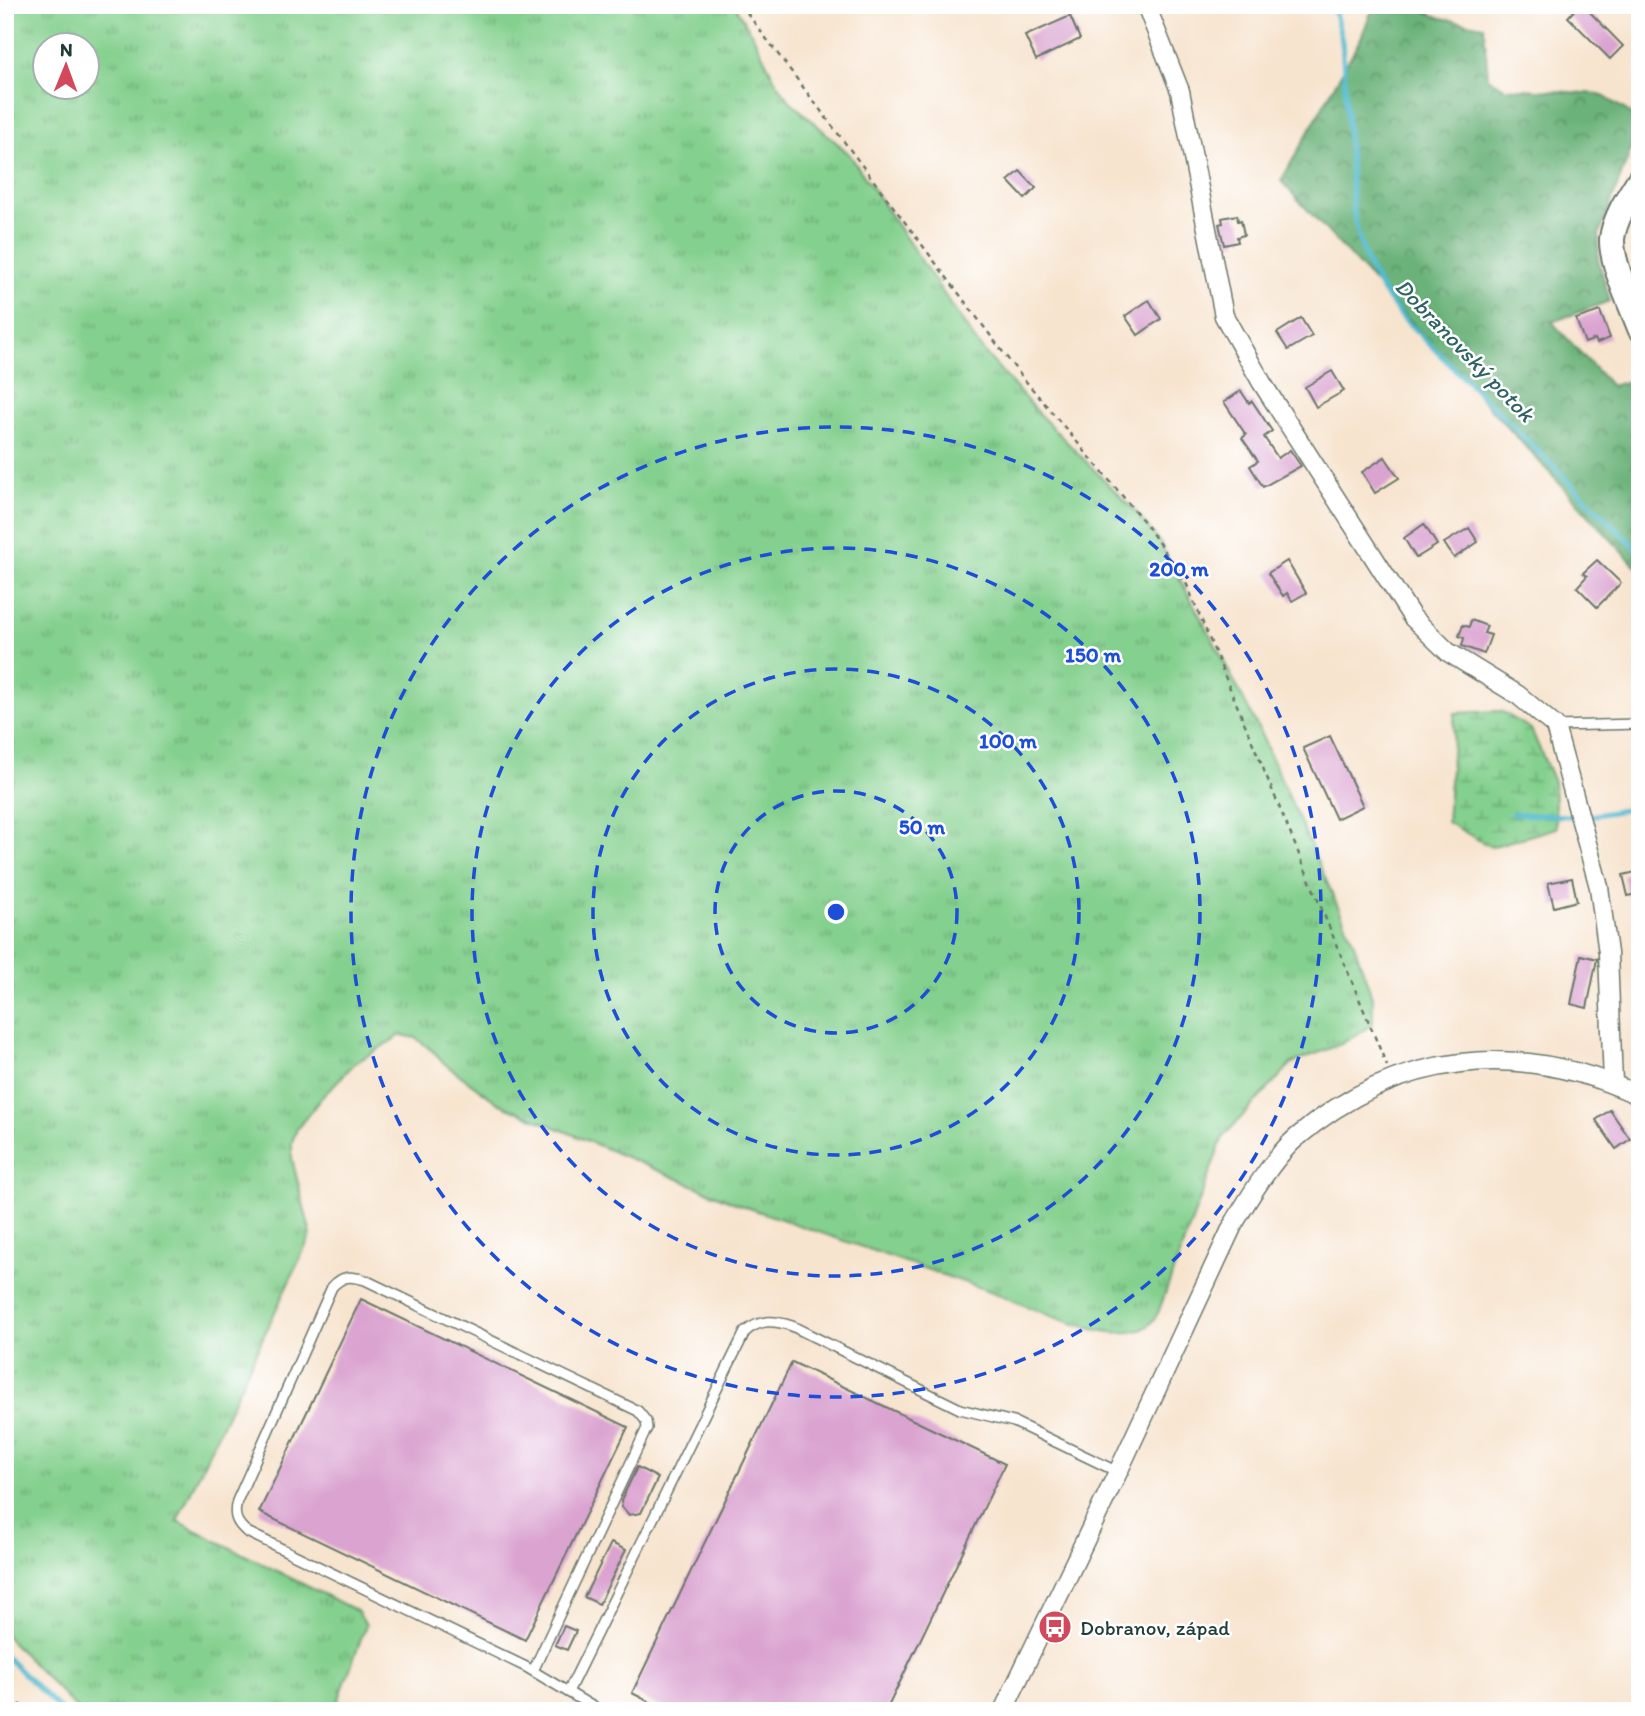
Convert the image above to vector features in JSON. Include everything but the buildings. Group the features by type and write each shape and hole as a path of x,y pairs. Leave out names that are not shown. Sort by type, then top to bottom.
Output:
{"street":[{"path":"1146,5 1180,90 1224,316 1262,383 1412,617 1448,652 1518,695 1555,726 1599,887 1608,953 1613,1083"},
{"path":"1640,179 1619,217 1612,239 1618,271 1640,328"},
{"path":"1003,1711 1233,1225 1255,1189 1294,1140 1350,1098 1392,1078 1434,1066 1508,1060 1576,1071 1613,1083 1640,1096"}],"lane":[{"path":"1555,726 1640,723"},
{"path":"533,1671 647,1428 646,1421 638,1411 365,1280 344,1277 332,1287 237,1501 234,1510 238,1525 247,1532 533,1671 600,1711"},
{"path":"568,1692 745,1332 758,1324 774,1321 792,1326 960,1409 1014,1422 1118,1472"}],"path":[{"path":"741,5 1018,372 1146,524 1187,585 1392,1078"},
{"path":"5,1690 27,1711"}],"green space":[{"path":"5,5 734,5 789,100 849,154 979,346 1038,413 1134,510 1159,541 1259,730 1352,938 1373,1000 1373,1024 1341,1044 1292,1063 1223,1137 1158,1313 1148,1326 1134,1332 1096,1330 1074,1324 1001,1295 740,1205 498,1103 445,1064 416,1038 401,1035 354,1064 323,1096 297,1129 292,1142 292,1159 311,1235 177,1521 357,1611 366,1625 336,1707 344,1711 79,1711 5,1635"},
{"path":"1374,5 1408,5 1441,18 1484,26 1488,78 1505,88 1600,94 1640,119 1599,235 1598,259 1610,301 1552,322 1611,386 1640,378 1640,571 1281,181 1361,38"},
{"path":"1501,711 1531,729 1554,782 1556,828 1491,847 1447,822 1455,713"}],"waterway":[{"name":"Dobranovský potok","path":"1333,5 1342,41 1353,210 1360,243 1376,281 1404,319 1640,552"},
{"path":"1590,816 1640,807"},
{"path":"1512,814 1572,816"},
{"path":"5,1656 62,1711"}],"place":[{"name":"Dobranov, západ","path":"1055,1627"}]}
